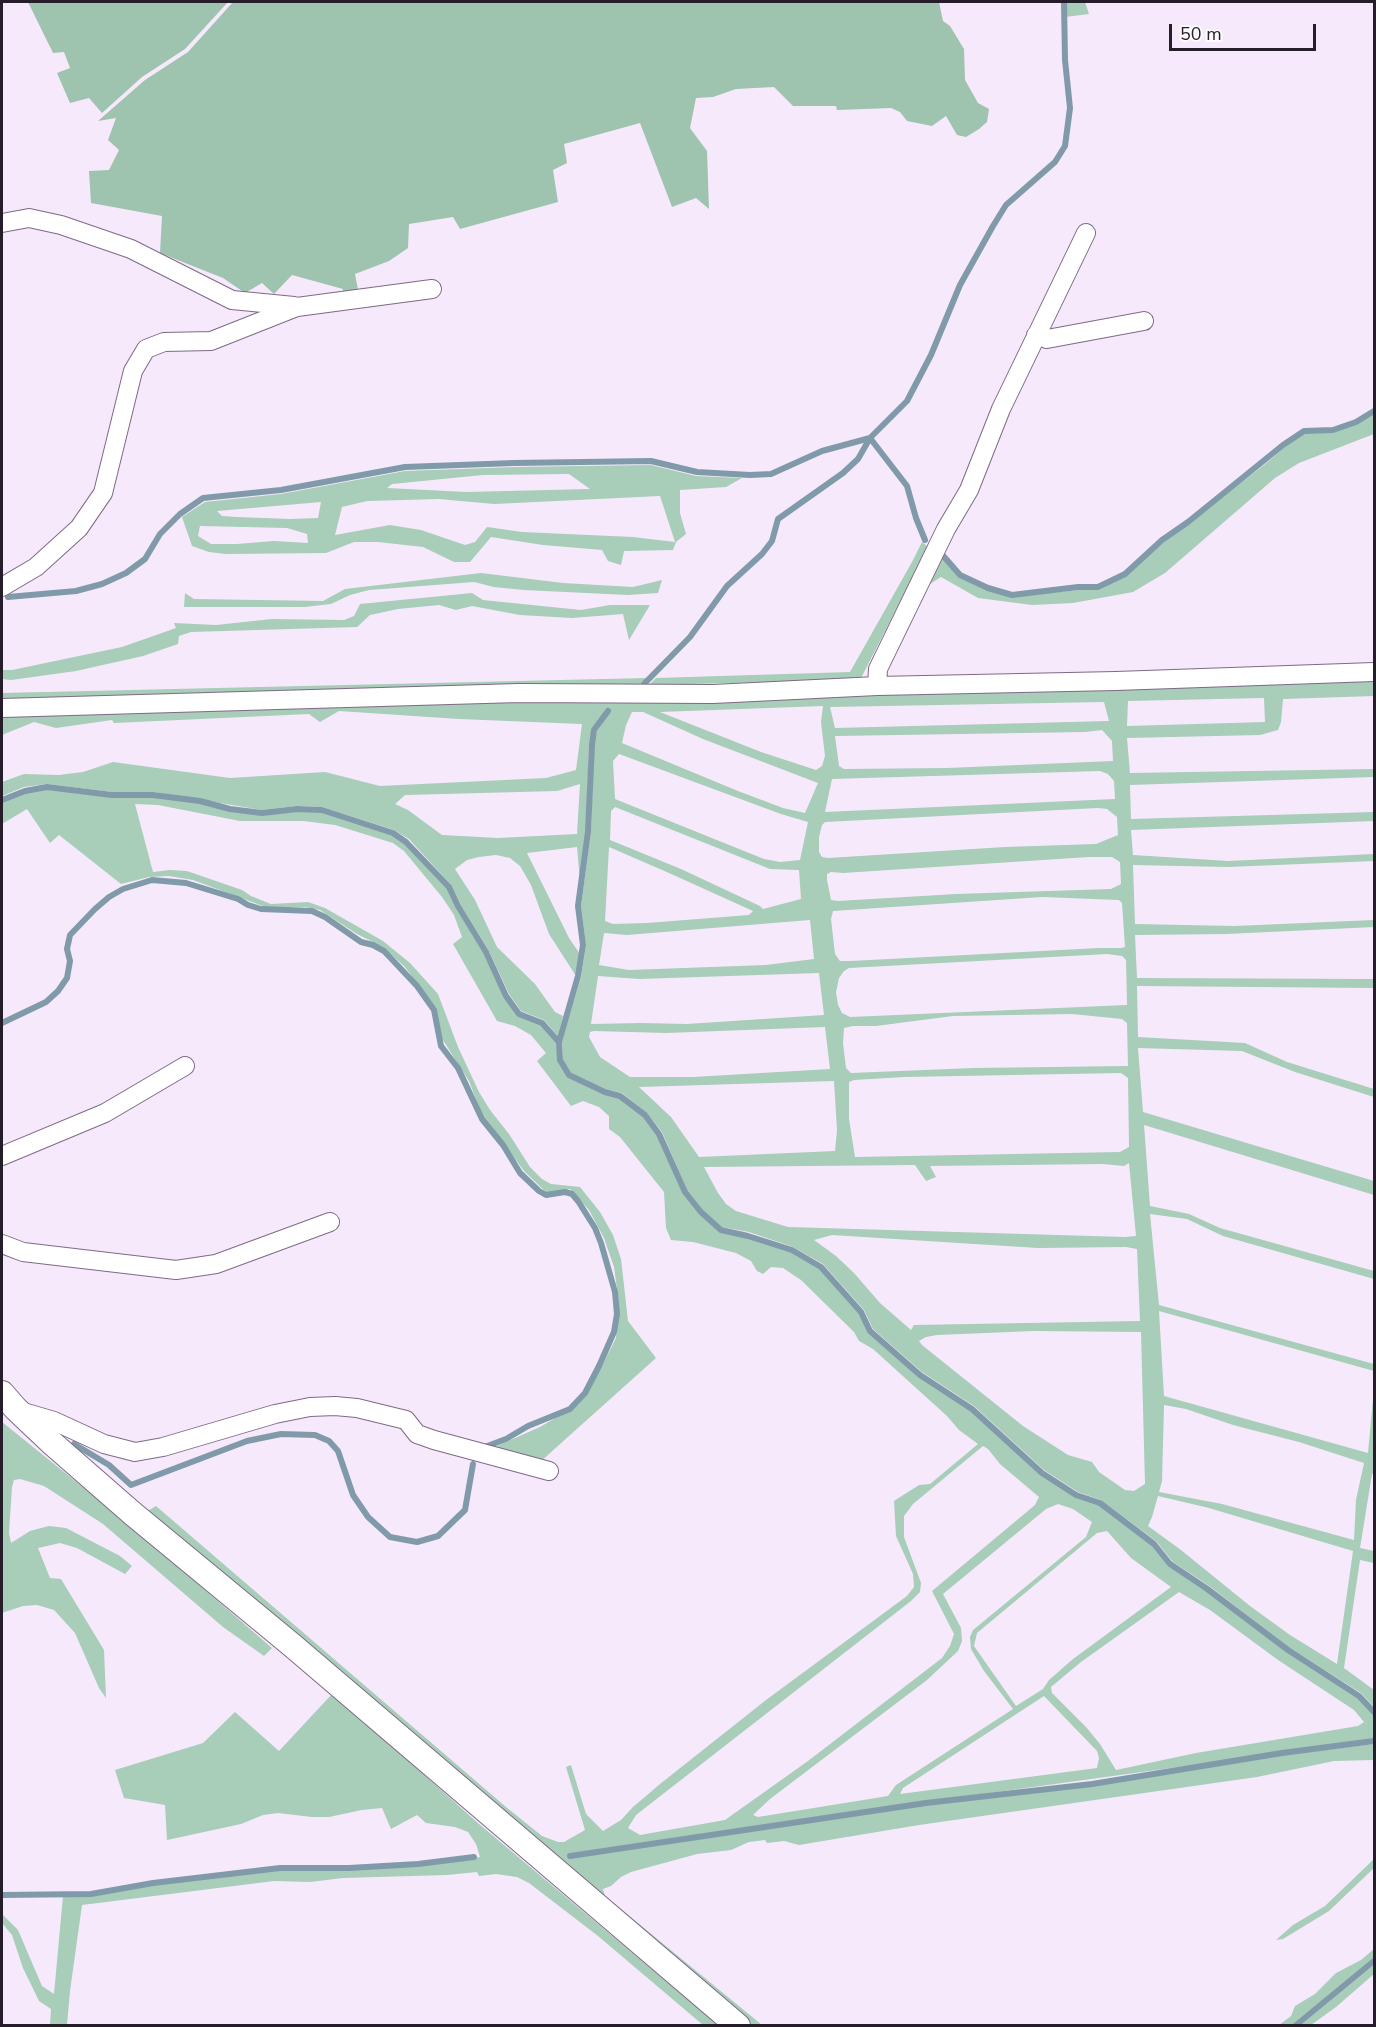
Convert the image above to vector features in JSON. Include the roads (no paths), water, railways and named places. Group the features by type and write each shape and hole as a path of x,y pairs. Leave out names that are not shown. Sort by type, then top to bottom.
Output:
{"street":[{"path":"2,223 29,218 61,225 131,249 232,300 297,307 432,289"},
{"path":"877,686 878,669 946,529 969,490 1001,410 1086,233"},
{"path":"2,587 36,567 79,528 103,493 133,371 146,349 164,342 211,341 297,307"},
{"path":"1036,335 1047,339 1144,321"},
{"path":"2,708 519,693 713,693 1374,672"},
{"path":"2,1156 105,1113 185,1066"},
{"path":"2,1244 23,1252 176,1270 216,1264 330,1222"},
{"path":"9,1401 104,1444 135,1452 163,1447 275,1414 310,1407 357,1408 406,1420 417,1434 434,1440 549,1472"},
{"path":"9,1401 132,1513 311,1661 738,2025"}],"waterway":[{"path":"644,684 690,637 727,586 762,554 772,541 778,519 843,473 858,459 870,438 907,401 931,355 960,285 1006,205 1055,162 1065,146 1070,108 1065,60 1064,2"},
{"path":"939,551 960,575 988,588 1012,595 1078,587 1098,587 1125,574 1162,540 1304,431 1333,430 1356,422 1374,411"},
{"path":"8,597 76,591 102,584 126,573 145,559 160,534 180,514 203,498 281,490 405,467 651,461 697,472 771,474 822,451 870,438 907,486 925,540"},
{"path":"559,1042 578,976 583,945 578,906 588,832 594,730 608,711"},
{"path":"2,800 25,791 47,787 112,795 153,795 262,813 297,809 322,810 393,833 406,842 449,887 486,952 506,996 519,1014 542,1023 559,1042 560,1060 569,1075 605,1092 620,1096 645,1115 659,1134 685,1192 701,1212 721,1230 792,1250 821,1267 861,1312 870,1331 920,1375 972,1409 1042,1473 1076,1495 1100,1503 1154,1544 1170,1564 1206,1588 1288,1650 1359,1696 1374,1712"},
{"path":"2,1023 46,1002 58,991 67,978 70,961 67,949 70,935 95,909 123,889 152,880 186,883 238,899 261,909 312,911 325,917 361,942 384,951 417,986 434,1010 441,1046 458,1068 482,1119 503,1145 520,1173 546,1195 565,1192 572,1194 578,1201 595,1228 615,1292 617,1314 614,1332 585,1393 570,1409 482,1448"},
{"path":"74,1444 109,1465 131,1485 247,1441 281,1434 315,1435 329,1441 338,1451 353,1495 368,1517 390,1537 417,1542 438,1536 465,1510 473,1464"},
{"path":"570,1856 926,1803 1092,1784 1282,1753 1374,1741"},
{"path":"2,1895 91,1894 153,1883 280,1868 349,1868 418,1864 474,1857"},
{"path":"1295,2026 1374,1961"}]}
